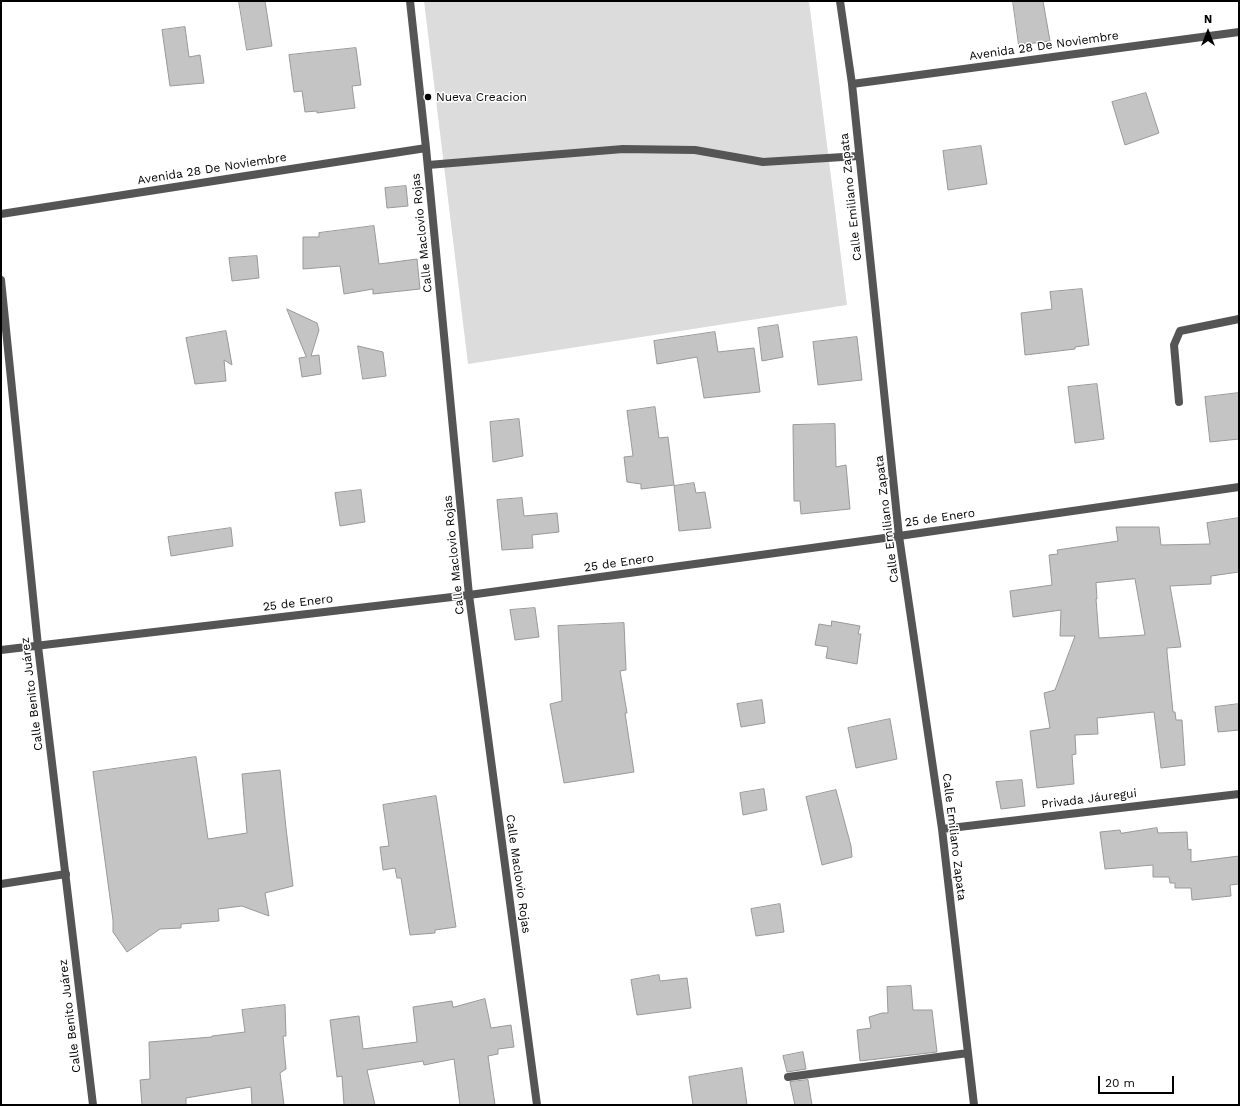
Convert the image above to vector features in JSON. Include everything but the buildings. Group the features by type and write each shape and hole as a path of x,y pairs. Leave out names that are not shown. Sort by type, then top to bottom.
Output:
{"street":[{"name":"Calle Maclovio Rojas","path":"410,1 428,165 469,596 537,1105"},
{"name":"Calle Emiliano Zapata","path":"840,1 852,84 900,536 942,829 974,1105"},
{"name":"Avenida 28 De Noviembre","path":"852,84 1239,32"},
{"name":"Avenida 28 De Noviembre","path":"1,214 426,148"},
{"path":"428,165 623,149 695,150 763,162 859,156"},
{"name":"Calle Benito Juárez","path":"1,280 38,646 93,1105"},
{"path":"1179,402 1174,345 1180,331 1239,319"},
{"name":"25 de Enero","path":"1,650 469,596 1239,487"},
{"name":"Privada Jáuregui","path":"942,829 1239,794"},
{"path":"1,884 66,874"},
{"path":"788,1077 968,1053"}],"shaded area":[{"path":"424,1 809,1 847,305 468,364"}],"place":[{"name":"Nueva Creacion","path":"428,97"}]}
